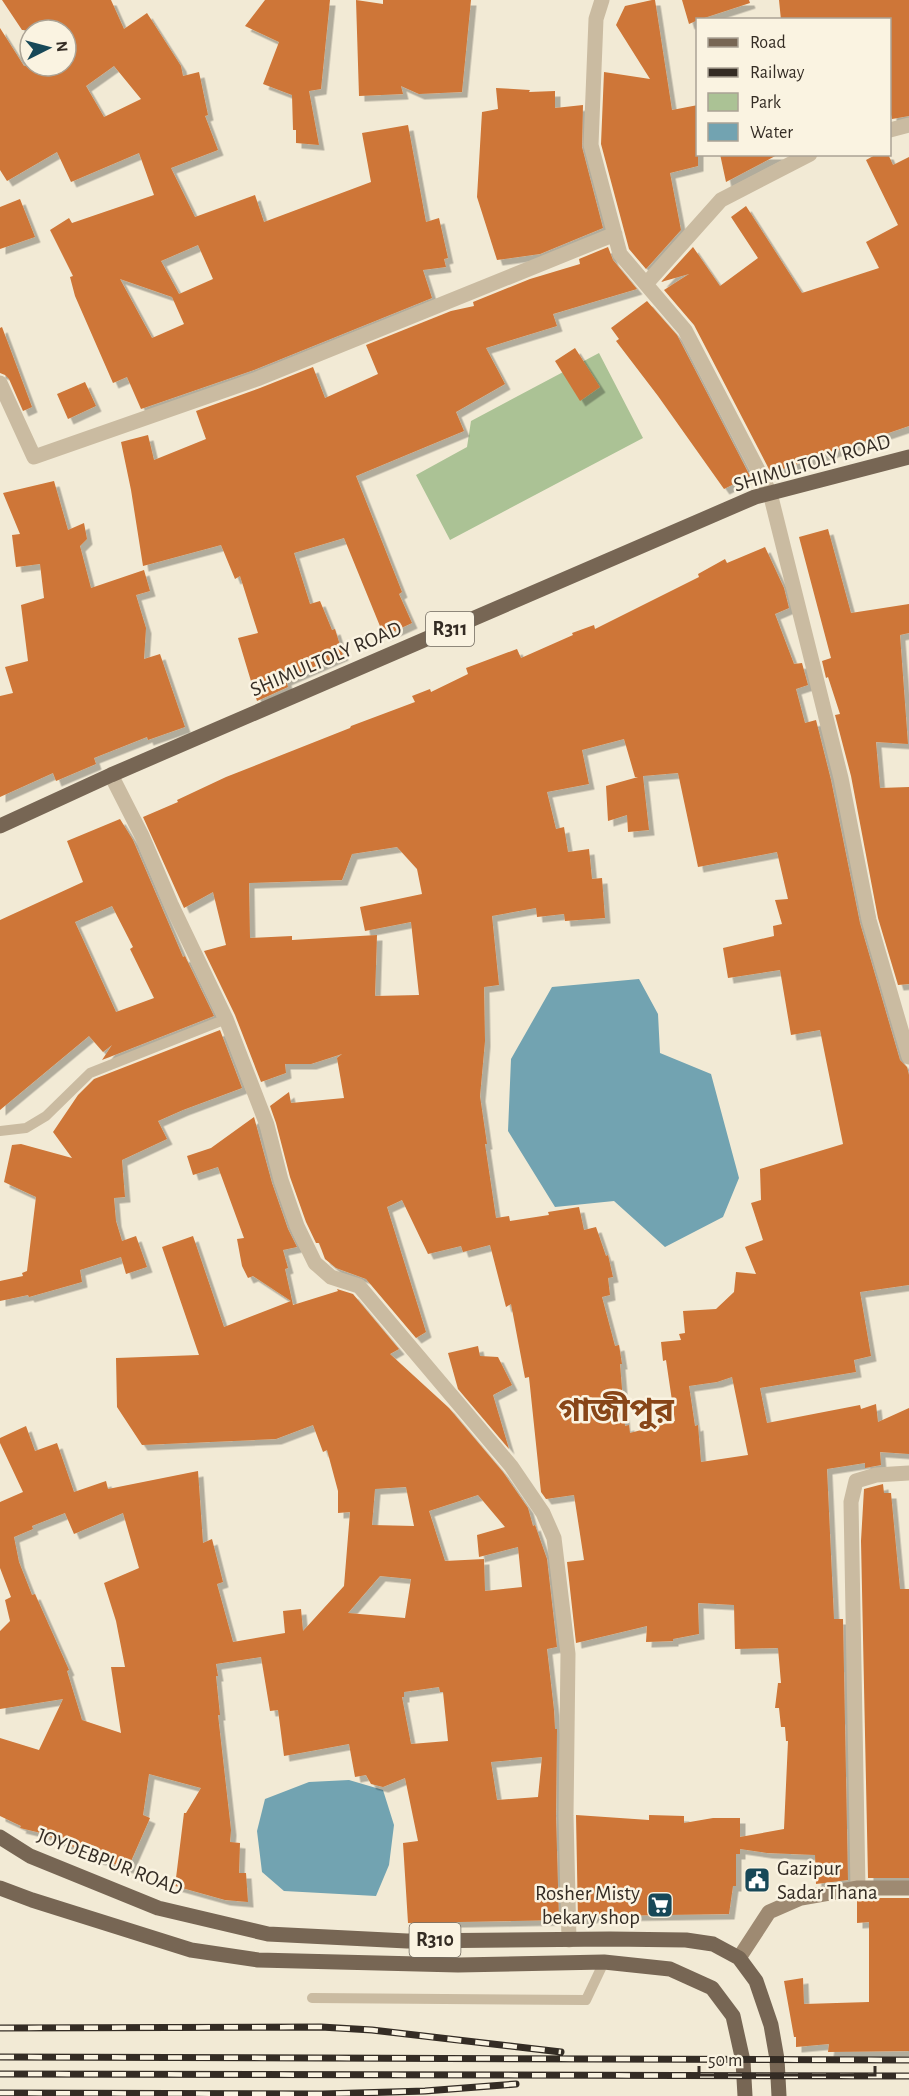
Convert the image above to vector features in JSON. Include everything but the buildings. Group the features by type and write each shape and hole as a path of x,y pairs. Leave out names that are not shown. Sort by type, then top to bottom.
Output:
{"main road":[{"name":"SHIMULTOLY ROAD","path":"0,826 111,775 754,497 909,457"},
{"name":"JOYDEBPUR ROAD","path":"0,1837 30,1856 158,1908 268,1934 407,1941 686,1940 713,1944 739,1958 756,1981 771,2025 777,2059 779,2096"},
{"name":"R310","path":"0,1888 43,1904 191,1950 258,1960 459,1965 604,1962 670,1969 712,1988 733,2016 743,2061 745,2096"},
{"path":"739,1958 769,1912 801,1898 858,1888 909,1888"}],"street":[{"path":"602,0 596,19 591,145 620,254 685,330 770,493 841,778 869,920 909,1057"},
{"path":"891,130 909,125"},
{"path":"646,284 721,200 806,156"},
{"path":"0,383 34,457 257,379 615,234"},
{"path":"111,775 142,836 171,904 226,1019 267,1125 281,1180 297,1226 315,1263 331,1276 359,1286 511,1466 543,1513 554,1538 568,1654 566,1816 569,1940"},
{"path":"858,1888 851,1502 856,1481 876,1475 909,1473"}],"lane":[{"path":"0,1131 26,1128 46,1116 90,1073 226,1019"},
{"path":"312,1998 586,2000 604,1962"}],"green space":[{"path":"599,353 643,438 450,540 416,475 467,447 471,421"}],"water":[{"path":"639,979 658,1014 660,1053 711,1074 739,1178 723,1217 665,1247 614,1201 555,1207 508,1131 511,1059 552,987"},
{"path":"349,1780 383,1790 394,1825 389,1865 376,1896 284,1891 262,1872 257,1831 265,1799 309,1782"}],"railway":[{"path":"0,2028 321,2027 372,2030 561,2052"},
{"path":"0,2057 909,2060"},
{"path":"0,2074 909,2076"},
{"path":"0,2093 323,2094 425,2091 516,2084"}],"place":[{"name":"Gazipur Sadar Thana","path":"757,1880"},
{"name":"Rosher Misty bekary shop","path":"660,1905"}],"district":[{"name":"গাজীপুর","path":"616,1411"}]}
